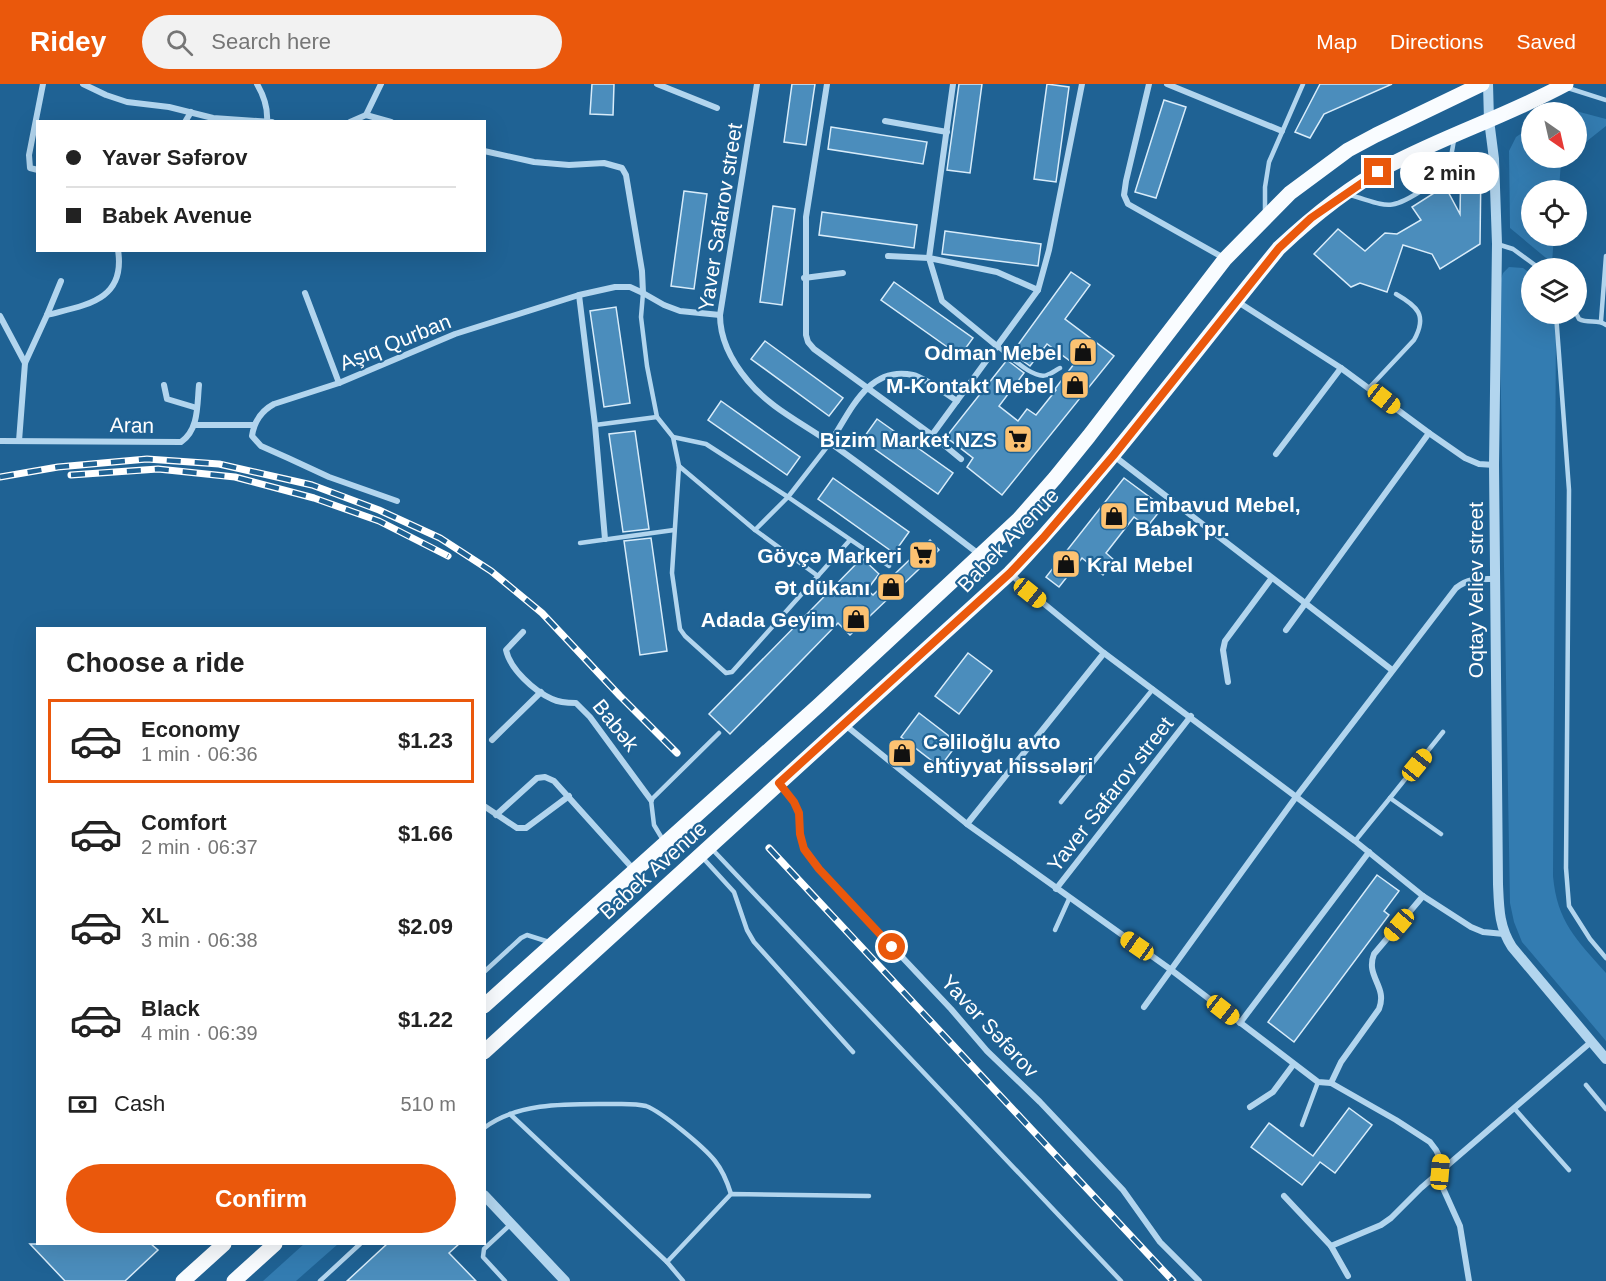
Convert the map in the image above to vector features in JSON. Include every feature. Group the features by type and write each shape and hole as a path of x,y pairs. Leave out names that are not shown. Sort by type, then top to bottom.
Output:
{"main road":[{"name":"Babek Avenue","path":"486,1004 665,844 1018,519 1055,478 1226,259 1264,217 1290,193 1348,150 1482,84"},
{"name":"Babek Avenue","path":"486,1050 1010,573 1071,507 1279,248 1311,218 1344,193 1390,165 1564,85"},
{"path":"183,1281 223,1245"},
{"path":"234,1281 274,1245"}],"street":[{"path":"36,120 44,84"},
{"path":"83,84 127,102 169,107 213,118 249,120"},
{"path":"257,84 267,109 267,120"},
{"path":"366,115 381,84"},
{"name":"Yaver Safarov street","path":"657,84 717,108"},
{"name":"Yaver Safarov street","path":"757,84 720,315 720,328 725,343 749,383 772,404 830,443 981,555"},
{"path":"827,84 806,218 804,278 808,342 814,349 932,435 961,459"},
{"path":"953,84 929,258 942,301 998,347"},
{"path":"932,435 1038,290 1049,250 1082,84"},
{"path":"1149,84 1124,195 1128,204 1226,259"},
{"path":"1167,84 1282,131"},
{"name":"Oqtay Veliev street","path":"1488,84 1497,244 1494,579 1498,884 1503,934"},
{"path":"186,120 191,112"},
{"path":"355,120 366,115 384,120"},
{"path":"885,121 947,132"},
{"path":"36,122 29,155 30,168 36,170"},
{"path":"486,151 534,162 569,165 604,163 622,168 626,175 642,271 643,293"},
{"path":"47,315 89,304 104,297 115,282 120,265 118,252"},
{"path":"888,256 929,258 997,272 1038,290"},
{"path":"804,278 843,273"},
{"path":"19,441 25,363 60,281"},
{"name":"Aşıq Qurban","path":"253,425 265,409 274,404 339,383 455,334 579,295 615,287 630,287 680,311 720,315"},
{"path":"305,293 339,383"},
{"path":"579,295 595,425 605,539"},
{"path":"1236,300 1341,368 1465,458 1479,464 1494,465"},
{"path":"0,316 25,363"},
{"path":"1276,454 1341,368"},
{"path":"830,443 867,387 878,378 901,374 915,375 957,401"},
{"path":"164,385 167,399 196,408"},
{"path":"199,385 195,424 253,425 252,436 261,446 329,477 397,501"},
{"name":"Aran","path":"0,441 182,442 189,437 195,424"},
{"path":"1287,630 1429,434"},
{"path":"1113,456 1392,670"},
{"name":"Yaver Safarov street","path":"1010,573 1030,593 1104,653 1191,716 1423,896 1471,927 1483,932 1503,934"},
{"path":"1144,1007 1296,797 1456,588 1474,578 1494,579"},
{"path":"1228,682 1223,650 1225,641 1271,579"},
{"name":"Babək","path":"523,632 506,650 508,659 529,683 551,699 563,703 576,703 591,717 651,800"},
{"path":"967,824 1104,653"},
{"path":"492,740 541,692"},
{"name":"Yaver Safarov street","path":"843,723 967,824 1056,890 1191,716"},
{"path":"496,814 537,778 545,777 554,781 569,796 635,871"},
{"name":"Yavər Səfərov","path":"779,783 794,802 799,813 800,834 804,849 819,869 951,1009 987,1051 1040,1102 1123,1190 1160,1242 1199,1281"},
{"path":"486,807 517,828 526,828 569,796"},
{"path":"1240,1023 1369,852"},
{"path":"1056,890 1170,969 1318,1082 1331,1083 1430,1142 1441,1160 1442,1186 1460,1226 1469,1281"},
{"path":"1331,1083 1341,1062 1379,1009 1382,1000 1381,989 1371,970 1374,954 1423,896"},
{"path":"1503,934 1606,1059"},
{"path":"1331,1246 1386,1222 1440,1172 1591,1042"},
{"path":"1250,1107 1273,1092 1293,1065"},
{"path":"1284,1196 1331,1246 1348,1275"},
{"path":"486,1197 564,1281"}],"lane":[{"path":"1264,217 1269,162 1303,84"},
{"path":"1564,85 1606,100"},
{"path":"1344,193 1384,205 1403,202 1441,178 1446,172 1456,134"},
{"path":"1497,244 1513,249 1525,258"},
{"path":"1587,321 1604,323 1606,256"},
{"path":"643,293 641,317 647,366 657,417 674,437 679,466 672,573 680,629 685,636 726,673 732,672 850,540"},
{"path":"1369,388 1414,340 1419,330 1419,312 1414,304 1396,294"},
{"path":"1557,324 1569,490 1566,857 1569,906 1590,939 1606,958"},
{"path":"998,347 1032,373 1040,376 1060,368"},
{"path":"595,425 657,417"},
{"path":"674,437 706,444 889,566"},
{"path":"754,530 788,497 830,443"},
{"path":"679,466 754,530 818,576"},
{"path":"580,543 674,530"},
{"path":"1061,802 1153,689"},
{"path":"665,844 654,825 651,800 719,732"},
{"path":"1355,841 1443,732"},
{"path":"1390,798 1441,834"},
{"path":"706,851 734,892 747,930 754,942 854,1052"},
{"path":"706,851 1121,1281"},
{"path":"1055,930 1069,899"},
{"path":"486,970 527,935 555,944"},
{"path":"1302,1125 1318,1082"},
{"path":"1586,1085 1606,1108"},
{"path":"486,1127 510,1114 549,1106 600,1104 646,1106 662,1114 714,1159 725,1176 731,1194"},
{"path":"1514,1108 1569,1170"},
{"path":"510,1114 667,1262 683,1281"},
{"path":"667,1262 731,1194 868,1196"},
{"path":"505,1281 483,1257 484,1250 511,1224"},
{"path":"320,1281 359,1245"}],"shaded area":[{"path":"1587,114 1606,119 1606,126 1587,141"},
{"path":"1521,134 1521,168 1561,168 1560,180 1521,180 1521,237 1510,228 1509,151 1516,137"},
{"path":"1532,246 1553,246 1552,258 1546,258"},
{"path":"1509,267 1521,268 1521,324 1556,324 1553,876 1559,906 1570,929 1606,973 1606,1041 1522,942 1510,903 1499,285 1503,273"},
{"path":"303,1245 337,1245 296,1281 263,1281"}],"building":[{"path":"592,84 614,84 613,115 590,114"},
{"path":"792,84 815,84 806,145 784,142"},
{"path":"959,84 982,84 970,173 947,170"},
{"path":"1047,84 1069,87 1056,182 1034,179"},
{"path":"1320,84 1392,84 1324,114 1310,138 1295,132"},
{"path":"1164,100 1186,107 1156,198 1135,192"},
{"path":"831,127 927,142 923,164 828,149"},
{"path":"1468,156 1476,157 1481,165 1480,244 1440,269 1432,254 1403,245 1387,292 1360,283 1351,287 1314,254 1338,229 1365,251 1385,233 1397,234 1421,220 1412,207 1445,186 1460,214 1461,160"},
{"path":"684,191 707,194 694,289 671,286"},
{"path":"773,206 795,209 782,305 760,302"},
{"path":"822,212 917,225 914,248 819,235"},
{"path":"945,231 1041,244 1038,266 942,254"},
{"path":"1071,272 1090,285 1065,319 1114,356 1002,495 967,467 973,458 946,437 1007,360 1024,373 999,406 1018,421 1027,409 1036,415 1056,390 1074,364 1047,344 1030,366 1012,353"},
{"path":"894,282 973,338 960,356 881,300"},
{"path":"616,307 630,403 604,407 590,311"},
{"path":"765,341 843,398 829,416 751,359"},
{"path":"721,401 800,457 787,475 708,420"},
{"path":"877,419 953,473 938,494 862,440"},
{"path":"635,431 649,529 623,532 609,434"},
{"path":"833,478 909,532 894,553 818,499"},
{"path":"1124,478 1163,507 1147,527 1134,517 1106,553 1114,560 1103,575 1082,558 1059,587 1046,577"},
{"path":"651,538 667,651 640,655 624,541"},
{"path":"930,540 939,550 850,635 838,623 730,734 709,714 862,558 879,574 867,590 873,595"},
{"path":"968,653 992,671 959,714 935,696"},
{"path":"919,713 958,743 940,767 901,737"},
{"path":"1377,875 1399,891 1384,911 1389,915 1294,1042 1268,1022"},
{"path":"1349,1108 1372,1125 1335,1173 1320,1162 1302,1185 1251,1147 1269,1123 1313,1156"},
{"path":"30,1244 152,1245 158,1250 125,1281 65,1281"},
{"path":"386,1245 458,1245 449,1253 476,1281 347,1281"}],"railway":[{"path":"0,477 58,467 147,459 219,464 312,485 379,510 440,538 491,571 542,613 677,753"},
{"path":"71,475 158,469 235,477 314,498 379,521 448,556"},
{"path":"769,848 1173,1281"}],"place":[{"name":"Odman Mebel","path":"1083,352"},
{"name":"M-Kontakt Mebel","path":"1075,385"},
{"name":"Bizim Market NZS","path":"1018,439"},
{"name":"Embavud Mebel, Babək pr.","path":"1114,516"},
{"name":"Göyçə Markeri","path":"923,555"},
{"name":"Kral Mebel","path":"1066,564"},
{"name":"Ət dükanı","path":"891,587"},
{"name":"Adada Geyim","path":"856,619"},
{"name":"Cəliloğlu avto ehtiyyat hissələri","path":"902,753"}],"route":[{"path":"892,947 819,869 804,849 800,834 799,813 794,802 779,783 1010,573 1113,456 1279,248 1311,218 1344,193 1378,172"}]}
